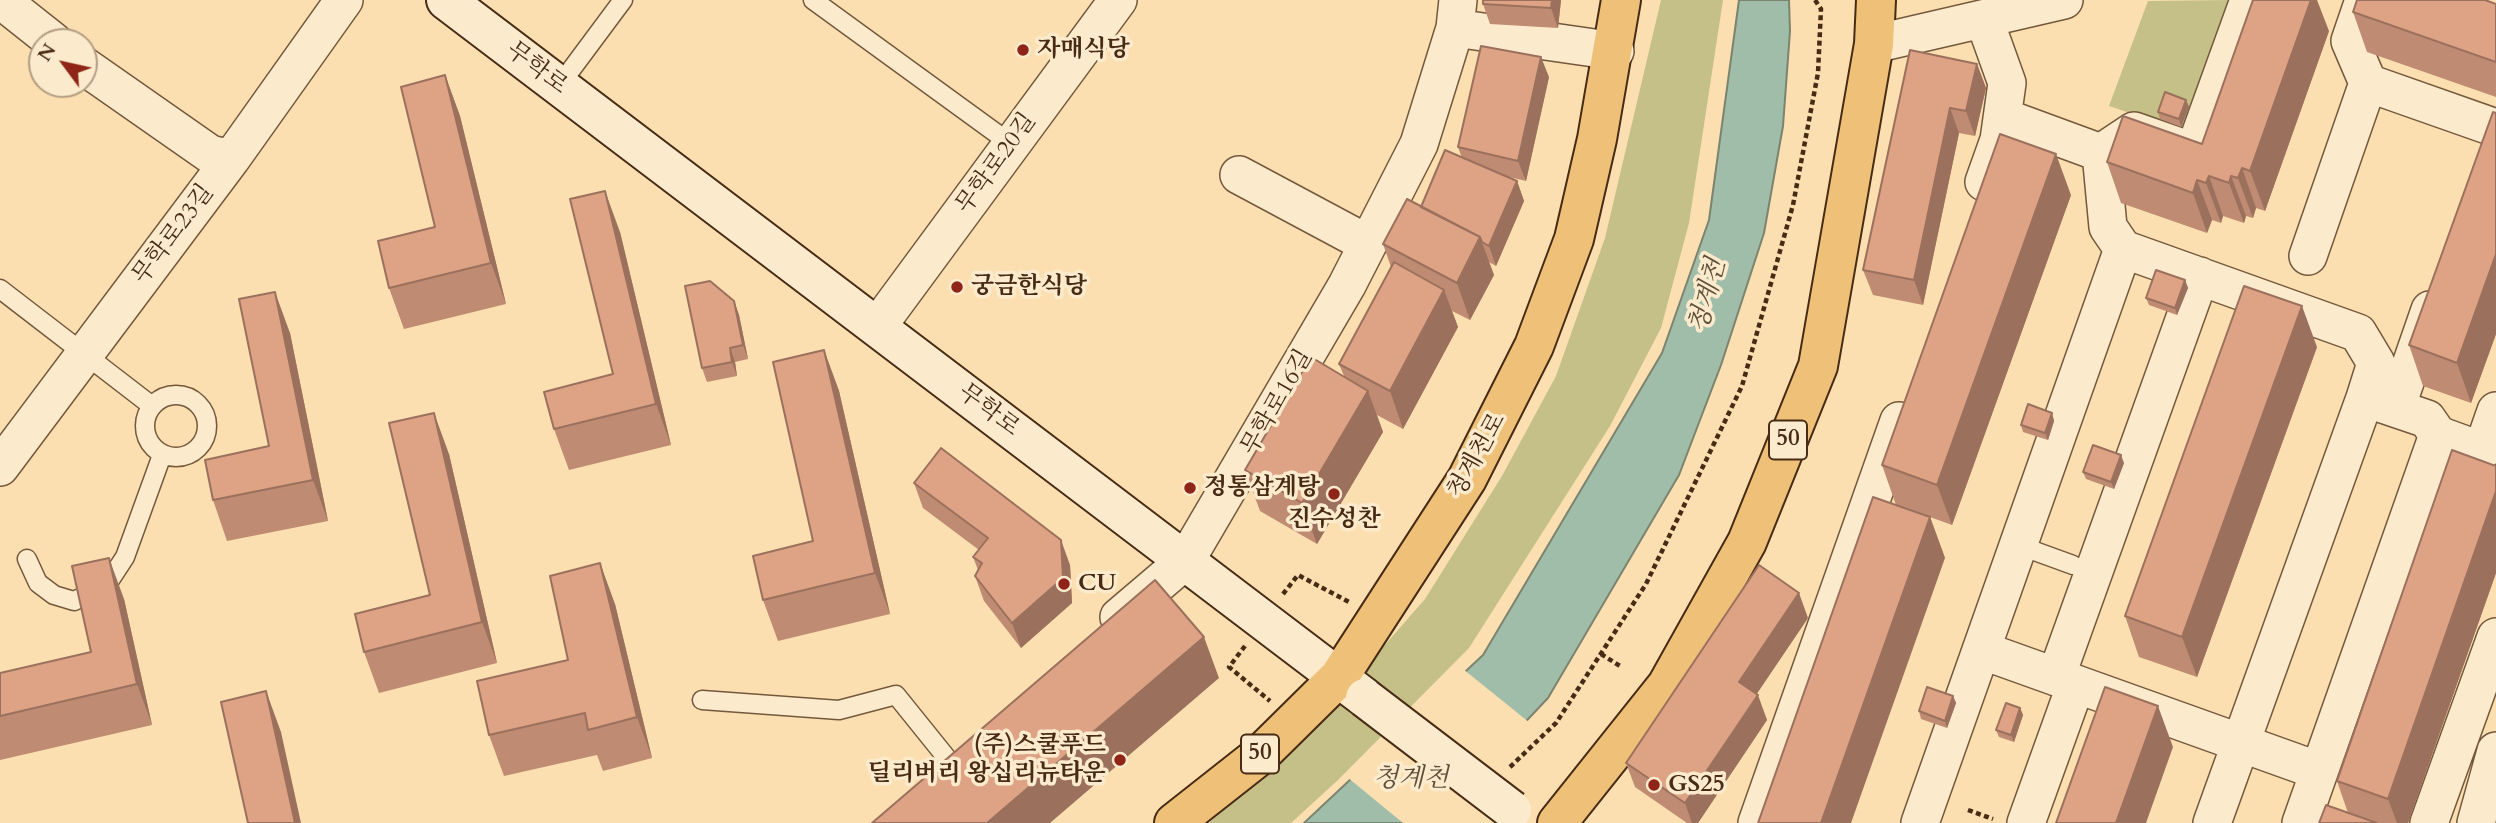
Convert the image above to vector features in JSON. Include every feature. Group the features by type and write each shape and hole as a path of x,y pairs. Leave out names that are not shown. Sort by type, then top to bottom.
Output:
{"main road":[{"name":"무학로","path":"446,0 1521,816"},
{"name":"청계천로","path":"1174,823 1352,687 1467,480 1534,346 1574,239 1615,51 1621,0"},
{"name":"50","path":"1557,823 1667,685 1747,542 1818,366 1874,44 1876,0"}],"street":[{"path":"1,0 36,28"},
{"name":"무학로23길","path":"0,467 231,159 344,0"},
{"path":"2101,153 2134,131 2194,152 2249,0"},
{"path":"2308,256 2368,83 2350,41 2364,0"},
{"name":"무학로20길","path":"877,327 1111,2"},
{"path":"1874,44 2050,2"},
{"path":"1456,14 1615,51"},
{"name":"무학로16길","path":"1091,641 1186,560 1368,244 1419,144 1456,14"},
{"path":"1971,219 1999,140 2007,83 1984,19"},
{"path":"98,76 210,154 231,159"},
{"path":"2368,83 2495,127 2481,165"},
{"path":"2003,117 2101,153"},
{"path":"2101,153 2108,228 2123,249 2358,332 2376,363 2380,403"},
{"path":"1239,175 1368,244"},
{"path":"1928,821 1981,650 2123,249"},
{"path":"2009,821 2066,680 2200,276"},
{"path":"2212,823 2241,743 2380,403 2441,280"},
{"path":"1757,823 1910,390"},
{"path":"2301,823 2434,448 2427,419 2380,403"},
{"path":"2434,448 2482,451 2496,411"},
{"path":"2434,448 2496,484"},
{"path":"2429,823 2496,637"},
{"path":"1981,650 2319,771"},
{"path":"920,788 980,737"},
{"path":"2476,823 2496,751"}],"lane":[{"path":"559,86 623,0"},
{"path":"813,0 1011,144"},
{"path":"0,289 152,406"},
{"path":"166,396 186,396 202,408 206,416 206,436 193,453 183,457 162,455 147,439 144,428 152,406 166,396"},
{"path":"27,559 38,583 54,595 74,601 106,586 125,557 162,455"},
{"path":"2018,545 2073,565"},
{"path":"702,700 839,710 896,695 950,762"}],"path":[{"path":"1815,0 1821,9"},
{"path":"1507,770 1556,723 1646,584 1742,386 1793,205 1818,73 1823,0"},
{"path":"1601,654 1620,666"},
{"path":"1968,810 2009,821"}],"shaded area":[{"path":"1661,0 1723,0 1689,223 1661,328 1610,426 1469,648 1338,780 1291,823 1209,823 1294,749 1425,599 1502,476 1556,376 1605,238"},
{"path":"2233,0 2184,131 2109,106 2148,1"}],"water":[{"name":"청계천","path":"1739,0 1789,0 1790,31 1783,126 1764,233 1721,365 1679,475 1548,698 1430,823 1304,823 1483,655 1662,353 1709,220"}],"pier":[{"path":"1463,669 1530,723 1435,823 1403,823 1347,777"}],"building":[{"path":"1483,0 1552,0 1551,8 1483,4"},
{"path":"2253,0 2311,0 2250,171 2242,168 2238,178 2231,176 2229,183 2209,176 2206,183 2197,180 2193,193 2107,162 2123,116 2202,144"},
{"path":"2357,0 2485,0 2496,4 2496,62 2353,12"},
{"path":"1481,46 1541,57 1518,161 1458,147"},
{"path":"1910,50 1977,64 1966,111 1950,108 1914,280 1863,270"},
{"path":"445,75 491,263 389,288 378,241 435,227 401,87"},
{"path":"2165,92 2186,100 2179,119 2158,112"},
{"path":"2493,112 2496,113 2496,254 2457,363 2409,345"},
{"path":"2000,134 2056,154 1937,485 1882,465"},
{"path":"1445,150 1517,181 1489,246 1482,242 1480,237 1421,207"},
{"path":"605,191 656,404 554,429 544,392 613,374 570,199"},
{"path":"1407,199 1480,237 1457,283 1383,244"},
{"path":"1394,262 1444,290 1390,391 1339,364"},
{"path":"2156,270 2185,280 2175,308 2146,298"},
{"path":"710,281 734,301 743,345 730,348 732,362 702,368 685,286"},
{"path":"2244,286 2302,306 2182,637 2125,616"},
{"path":"275,292 313,480 213,500 205,460 269,446 239,299"},
{"path":"824,350 875,573 763,600 753,556 813,541 773,362"},
{"path":"1311,357 1368,391 1302,503 1245,470"},
{"path":"2028,404 2052,413 2045,433 2021,425"},
{"path":"434,413 482,622 364,652 355,614 430,595 389,423"},
{"path":"2093,445 2121,455 2111,482 2083,472"},
{"path":"941,448 1061,540 1063,578 1012,623 975,576 982,563 973,557 988,538 914,483"},
{"path":"2452,450 2496,466 2496,491 2388,799 2337,781"},
{"path":"1873,497 1930,517 1821,823 1758,823"},
{"path":"109,558 137,684 0,716 0,673 91,652 72,566"},
{"path":"600,563 637,717 588,730 585,713 489,735 477,681 568,660 550,576"},
{"path":"1759,565 1799,593 1739,682 1758,695 1685,803 1626,763"},
{"path":"1155,580 1204,637 987,823 872,823"},
{"path":"1927,687 1953,696 1945,721 1919,711"},
{"path":"2105,687 2158,706 2116,823 2056,823"},
{"path":"266,691 295,823 248,823 221,702"},
{"path":"2006,703 2020,708 2011,735 1996,730"},
{"path":"2326,805 2377,823 2319,823"}],"place":[{"name":"자매식당","path":"1023,50"},
{"name":"궁금한식당","path":"957,287"},
{"name":"정통삼계탕","path":"1190,488"},
{"name":"진수성찬","path":"1334,494"},
{"name":"CU","path":"1064,584"},
{"name":"(주)스쿨푸드 딜리버리 왕십리뉴타운","path":"1120,760"},
{"name":"GS25","path":"1654,785"}]}
